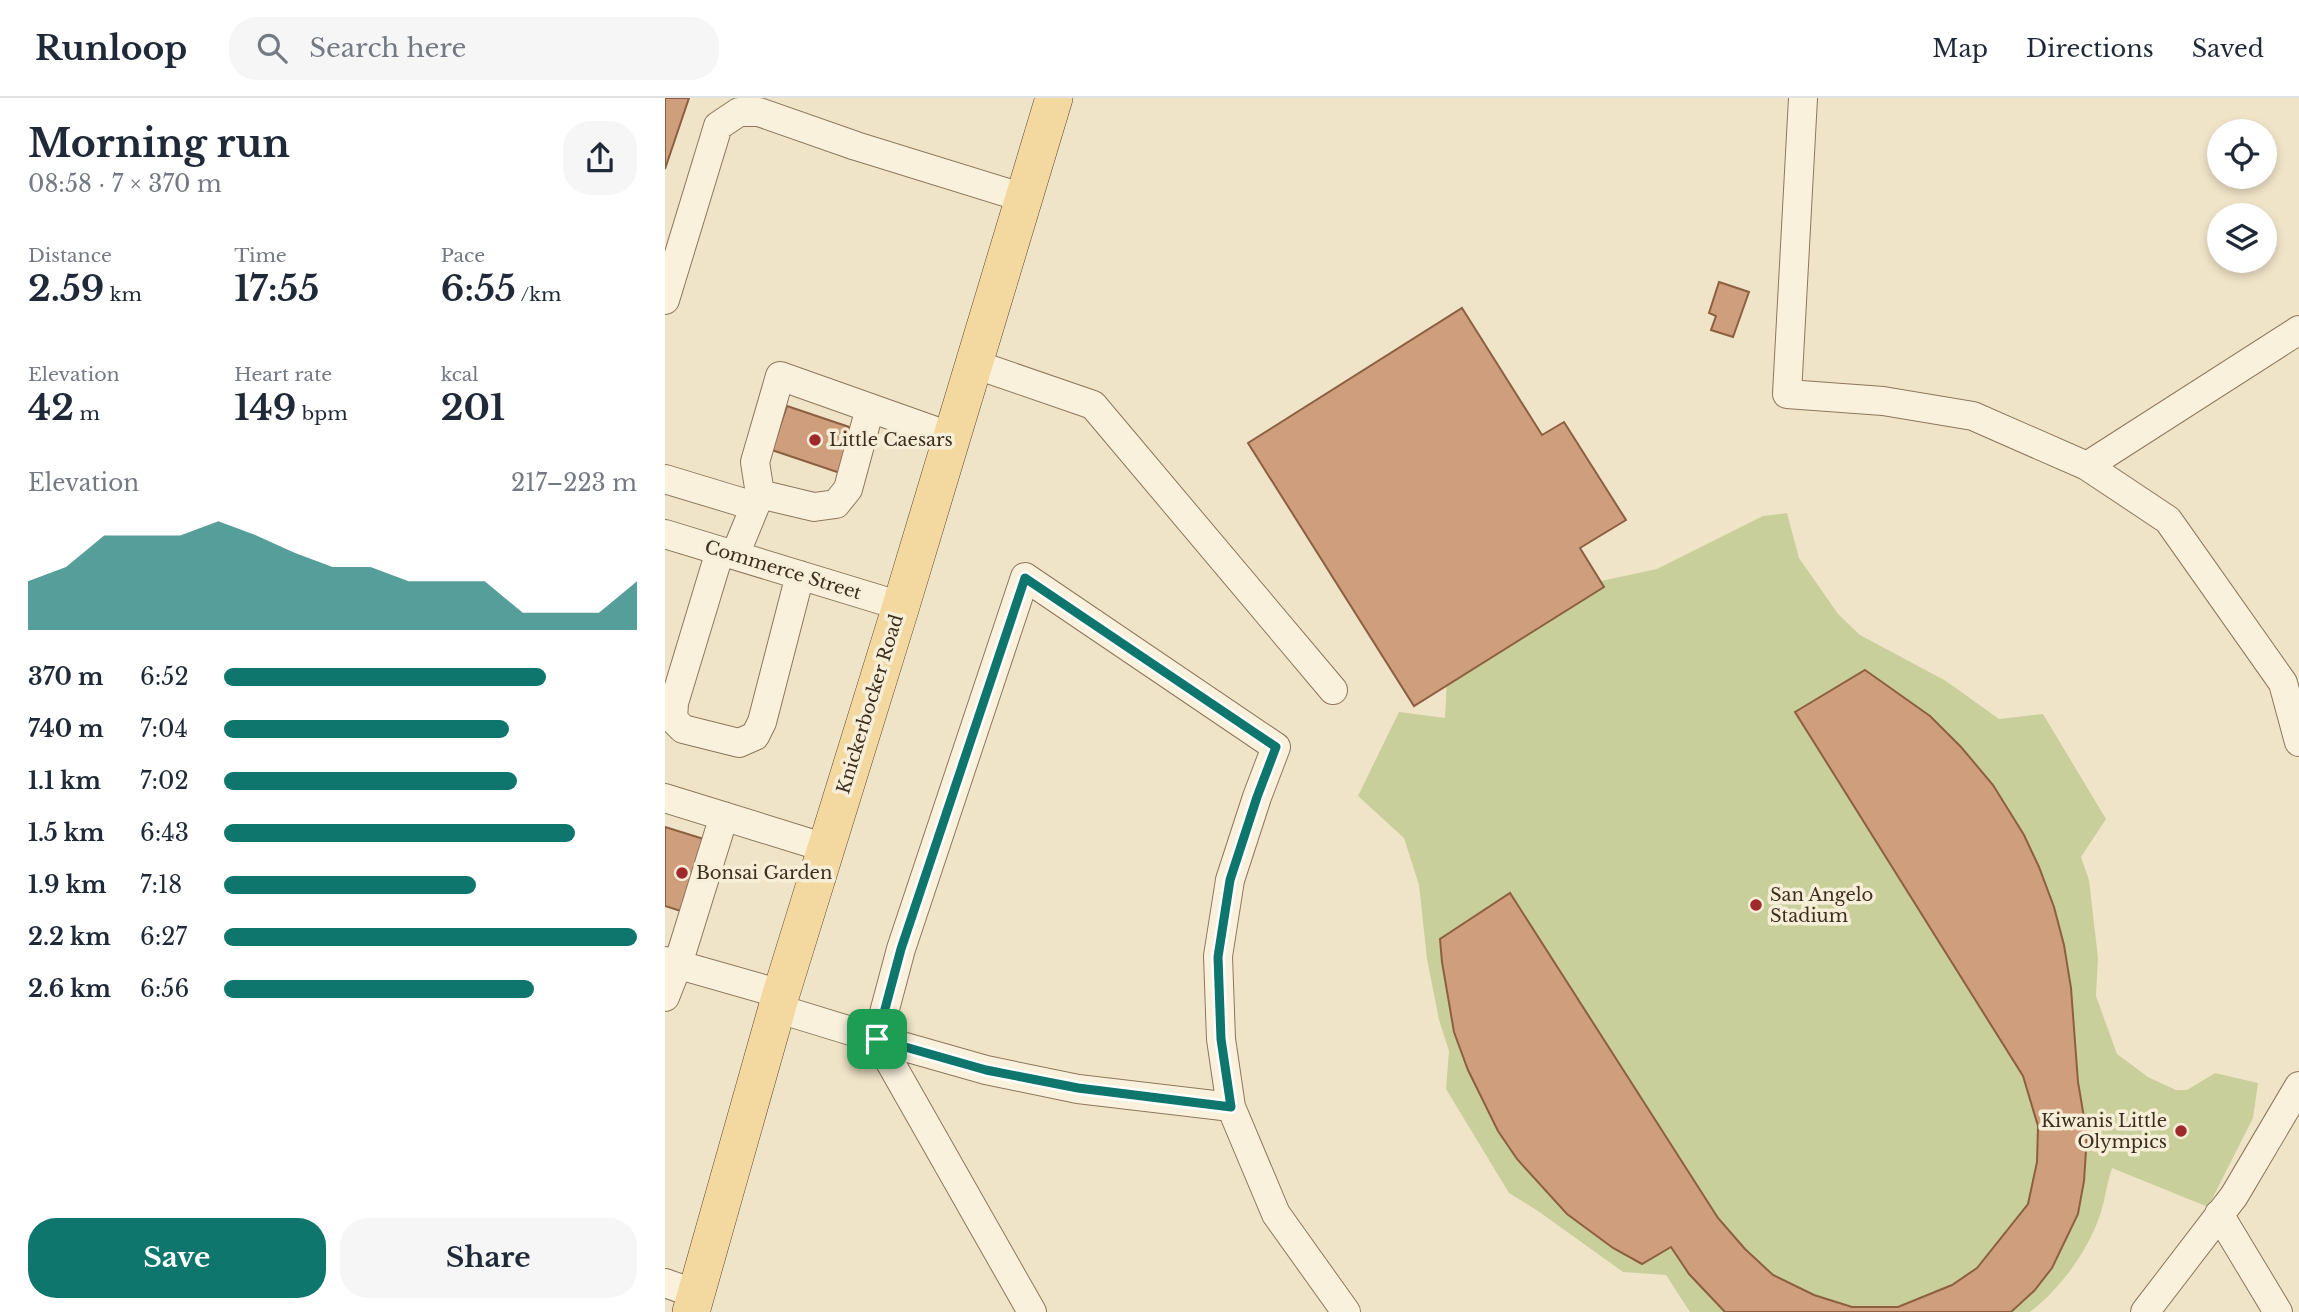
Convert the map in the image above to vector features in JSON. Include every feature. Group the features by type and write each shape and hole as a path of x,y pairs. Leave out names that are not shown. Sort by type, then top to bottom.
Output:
{"main road":[{"name":"Knickerbocker Road","path":"684,1296 901,606 1054,98"}],"street":[{"path":"1803,98 1787,394 1883,401 1973,416 2087,466 2168,520 2283,683 2299,742"},
{"path":"665,300 718,126 739,112 789,110 856,146 1024,198"},
{"path":"2087,466 2299,330"},
{"path":"974,364 1093,405 1333,690"},
{"path":"800,575 762,722 755,736 740,743 683,729 673,719 674,703 728,553 757,500 755,462 780,376 952,437"},
{"path":"665,479 757,500 814,507 836,504 848,489 870,408"},
{"name":"Commerce Street","path":"665,534 901,606"},
{"path":"1032,1312 877,1039 901,949 1025,578 1276,747 1230,880 1218,957 1221,1039 1231,1107 1276,1214 1346,1312"},
{"path":"665,798 826,848"},
{"path":"665,996 672,963 724,816"},
{"path":"672,963 877,1039 986,1070 1065,1086 1231,1107"},
{"path":"2145,1312 2234,1195 2299,1086"},
{"path":"2219,1214 2267,1306"}],"green space":[{"name":"San Angelo Stadium","path":"1787,513 1799,558 1838,614 1860,635 1946,681 1999,719 2043,714 2106,819 2081,857 2089,880 2098,958 2096,996 2117,1054 2148,1077 2176,1090 2187,1090 2215,1073 2258,1083 2253,1118 2208,1207 2112,1168 2100,1215 2088,1242 2062,1281 2030,1312 1690,1312 1666,1275 1623,1272 1509,1193 1446,1089 1449,1051 1439,1020 1427,959 1419,885 1404,838 1358,796 1399,712 1445,718 1447,678 1601,581 1657,569 1763,516"}],"building":[{"path":"665,98 689,98 665,169"},
{"path":"1719,282 1749,292 1733,337 1711,330 1716,316 1709,313"},
{"path":"1462,308 1542,435 1564,422 1626,520 1580,548 1604,587 1414,706 1248,443"},
{"name":"Little Caesars","path":"787,406 858,430 843,474 772,450"},
{"path":"1865,670 1930,716 1993,785 2024,835 2039,867 2064,945 2071,988 2078,1082 2087,1135 2084,1181 2078,1214 2052,1268 2034,1291 2011,1312 1725,1312 1689,1274 1671,1247 1642,1264 1613,1248 1567,1214 1517,1159 1498,1131 1468,1070 1454,1032 1440,939 1510,893 1718,1218 1773,1275 1814,1295 1852,1307 1898,1307 1952,1285 1977,1268 2028,1204 2037,1162 2038,1126 2023,1076 1795,712"},
{"name":"Bonsai Garden","path":"665,827 710,841 687,913 665,906"}],"place":[{"name":"Little Caesars","path":"815,440"},
{"name":"Bonsai Garden","path":"682,873"},
{"name":"San Angelo Stadium","path":"1756,905"},
{"name":"Kiwanis Little Olympics","path":"2181,1131"}],"route":[{"path":"1025,578 1276,747 1230,880 1218,957 1221,1039 1231,1107 1078,1088 986,1070 877,1039 901,949 1025,578"}]}
